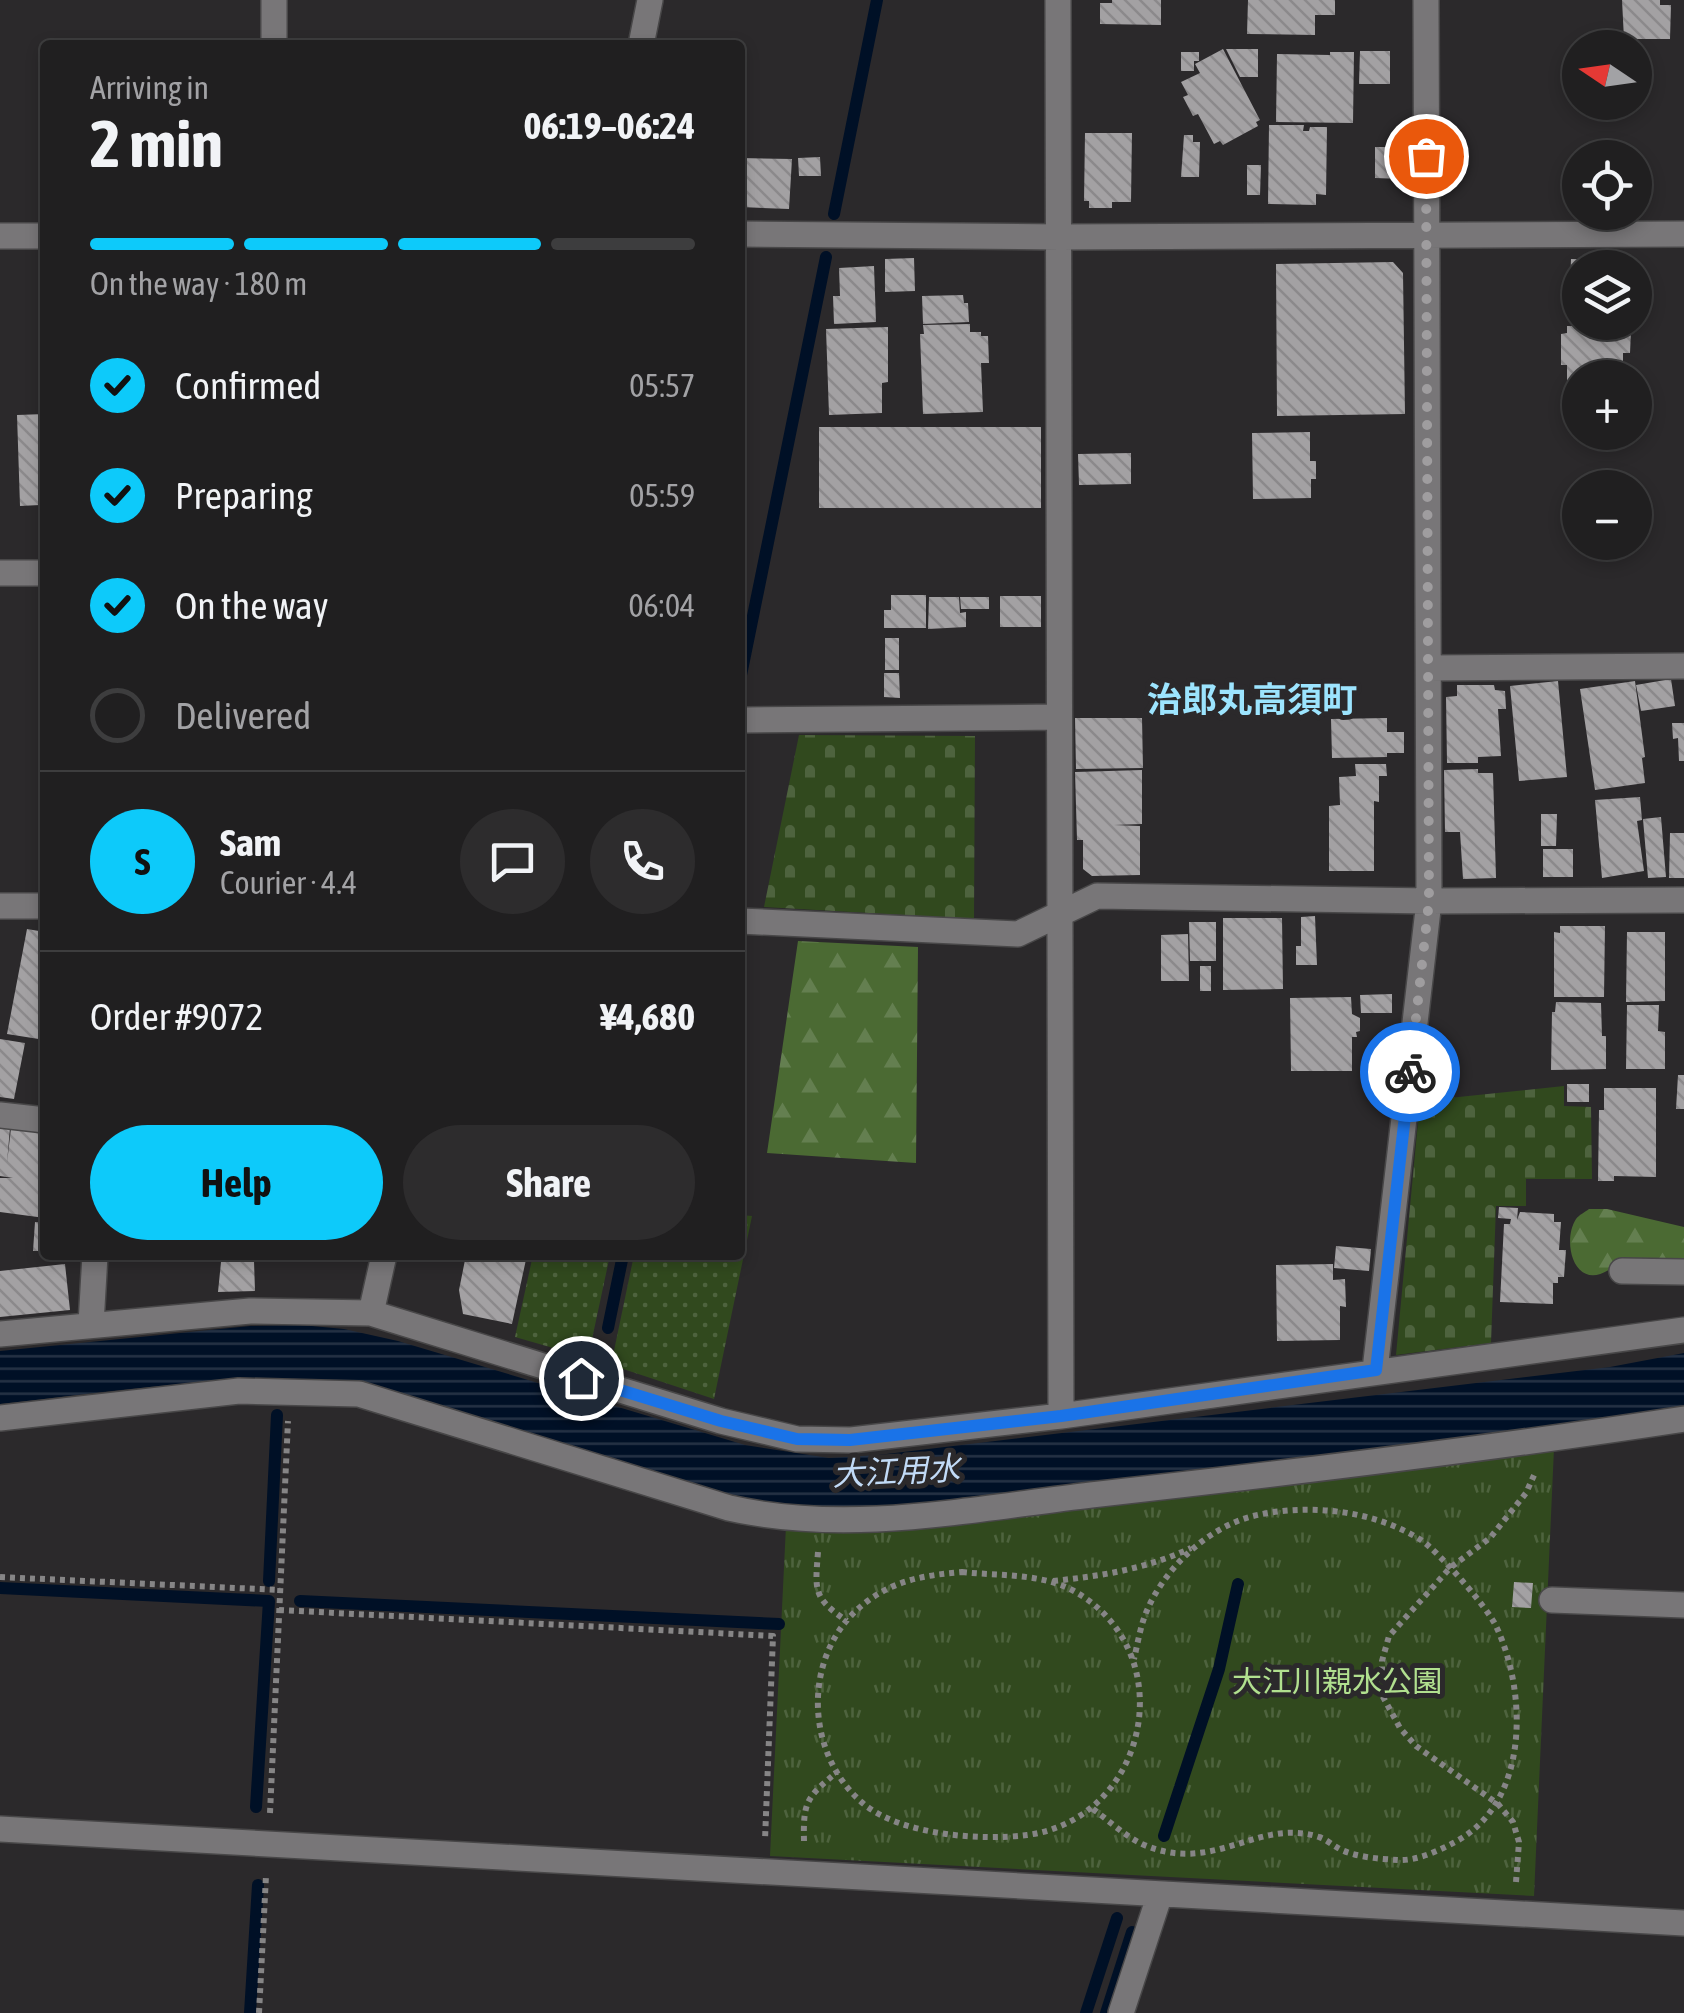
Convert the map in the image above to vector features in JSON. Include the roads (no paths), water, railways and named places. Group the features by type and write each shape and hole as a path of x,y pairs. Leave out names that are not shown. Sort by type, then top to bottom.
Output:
{"street":[{"path":"274,0 274,40"},
{"path":"642,40 650,0"},
{"path":"1058,0 1061,1416"},
{"path":"1376,1370 1429,901 1426,0"},
{"path":"745,234 1684,234"},
{"path":"0,236 40,236"},
{"path":"0,573 40,573"},
{"path":"1429,668 1684,666"},
{"path":"745,720 1058,717"},
{"path":"745,921 1018,934 1097,896 1684,900"},
{"path":"0,906 40,906"},
{"path":"0,1115 40,1119"},
{"path":"91,1324 96,1260"},
{"path":"371,1313 383,1260"},
{"path":"1622,1271 1684,1272"},
{"path":"0,1334 250,1311 371,1313 721,1421 797,1439 850,1440 1061,1416 1684,1330"},
{"path":"0,1418 239,1391 359,1394 730,1508 774,1518 866,1520 1542,1441 1684,1418"},
{"path":"1552,1600 1684,1605"},
{"path":"0,1829 1684,1924"},
{"path":"1121,2013 1160,1894"}],"water":[{"name":"大江用水","path":"250,1326 344,1329 398,1341 745,1445 829,1458 1610,1367 1684,1353 1684,1408 1632,1418 869,1509 805,1509 759,1503 363,1385 226,1381 0,1404 0,1351"}],"waterway":[{"path":"834,214 877,0"},
{"path":"745,655 826,257"},
{"path":"608,1328 622,1260"},
{"path":"269,1581 277,1415"},
{"path":"1164,1836 1219,1669 1238,1584"},
{"path":"0,1588 269,1601 256,1807"},
{"path":"300,1601 779,1624"},
{"path":"250,2013 258,1885"},
{"path":"1086,2013 1117,1918"},
{"path":"1106,2013 1132,1932"}],"district":[{"name":"治郎丸高須町","path":"1252,699"}],"park label":[{"name":"大江川親水公園","path":"1337,1681"}]}
